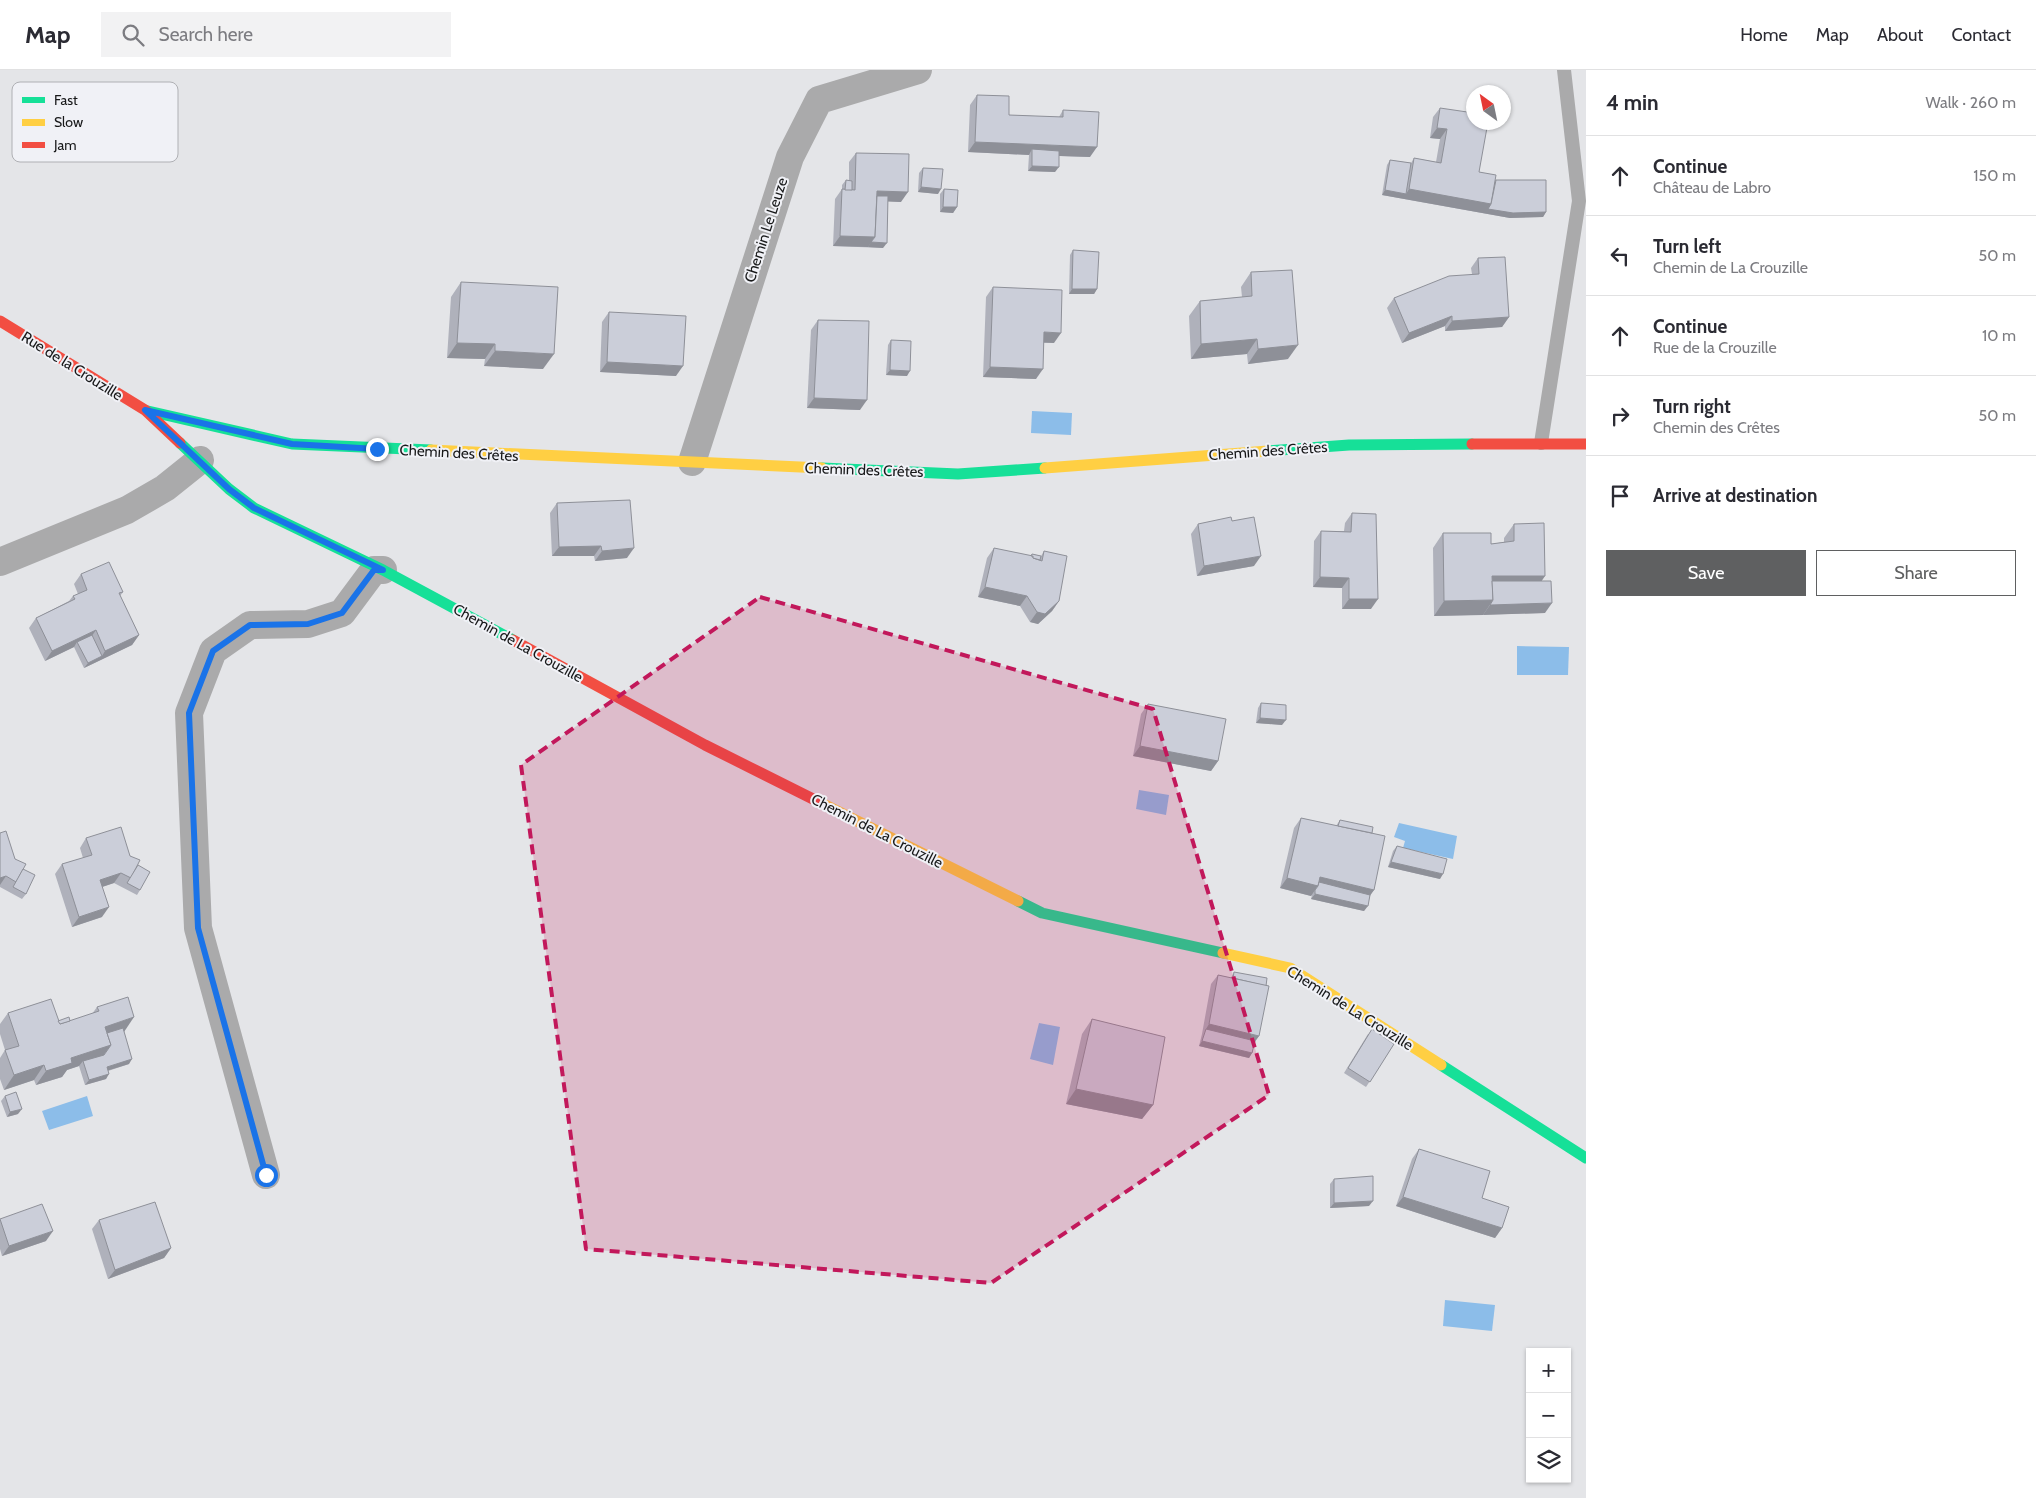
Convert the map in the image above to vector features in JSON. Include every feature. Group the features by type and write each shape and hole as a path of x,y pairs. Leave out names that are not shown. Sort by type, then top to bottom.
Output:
{"street":[{"name":"Chemin Le Leuze","path":"692,462 790,157 819,100 918,70"},
{"name":"Rue de la Crouzille","path":"0,321 145,410 194,455"},
{"name":"Chemin des Crêtes","path":"145,410 292,444 958,474 1349,445 1586,444"},
{"path":"0,562 127,510 165,488 194,455"},
{"name":"Chemin de La Crouzille","path":"194,455 229,489 254,508 383,570 704,745 1042,913 1290,968 1586,1158"},
{"path":"266,1175 198,928 189,713 213,651 250,625 308,624 342,613 374,570 383,570"}],"lane":[{"path":"1541,443 1579,201 1564,70"}],"highlighted area":[{"path":"760,597 1153,709 1269,1095 991,1283 586,1249 521,765"}],"water":[{"path":"1032,411 1072,413 1071,435 1031,433"},
{"path":"1517,646 1569,647 1568,675 1517,675"},
{"path":"1139,790 1169,795 1166,815 1136,809"},
{"path":"1399,823 1457,836 1453,859 1403,848 1405,841 1394,837"},
{"path":"1039,1023 1060,1027 1053,1065 1030,1059"},
{"path":"87,1096 93,1116 49,1130 42,1111"},
{"path":"1445,1300 1495,1305 1492,1331 1443,1326"}],"building":[{"path":"977,95 1009,96 1009,115 1063,117 1063,110 1099,112 1097,147 975,142"},
{"path":"1440,108 1466,112 1466,130 1487,130 1479,172 1496,175 1491,204 1409,189 1414,158 1441,163 1447,129 1437,128"},
{"path":"1032,149 1059,151 1059,167 1032,166"},
{"path":"856,153 909,154 908,192 877,191 875,237 840,236 842,189 855,190"},
{"path":"1390,160 1411,163 1406,194 1385,190"},
{"path":"923,168 943,169 941,189 921,187"},
{"path":"846,180 852,181 852,190 845,190"},
{"path":"1496,180 1546,180 1546,212 1513,213 1488,209 1491,204"},
{"path":"944,189 958,190 957,207 943,207"},
{"path":"877,196 888,196 887,243 871,242 875,237"},
{"path":"1073,250 1099,252 1097,289 1072,289"},
{"path":"1505,257 1509,317 1452,321 1452,316 1409,333 1394,298 1449,276 1479,274 1478,258"},
{"path":"1292,270 1298,345 1258,349 1257,339 1201,344 1200,301 1252,296 1251,272"},
{"path":"461,282 558,287 554,354 495,351 495,344 457,343"},
{"path":"993,287 1062,290 1061,333 1044,332 1043,369 990,367"},
{"path":"609,312 686,316 683,366 607,362"},
{"path":"818,320 869,321 867,400 814,398"},
{"path":"891,340 911,341 910,371 890,370"},
{"path":"630,500 634,548 602,551 601,546 559,547 557,503"},
{"path":"1352,513 1376,514 1378,599 1349,599 1349,578 1320,577 1321,531 1351,532"},
{"path":"1231,517 1232,521 1254,517 1261,556 1204,566 1198,524"},
{"path":"1544,523 1545,576 1492,576 1493,600 1444,601 1443,533 1491,533 1491,544 1514,541 1514,524"},
{"path":"994,548 1033,556 1033,558 1042,561 1044,551 1067,556 1059,601 1045,614 1037,612 1027,596 985,587"},
{"path":"1032,554 1041,556 1040,560 1033,558"},
{"path":"109,562 123,592 119,593 139,635 105,651 96,630 52,651 36,618 75,599 73,596 87,590 81,574"},
{"path":"1492,581 1551,581 1552,603 1490,605 1493,600"},
{"path":"92,635 102,656 88,663 77,642"},
{"path":"1261,703 1286,705 1286,720 1260,718"},
{"path":"1148,704 1226,719 1218,761 1140,746"},
{"path":"1301,818 1385,836 1374,890 1320,877 1318,886 1287,878"},
{"path":"1340,820 1373,827 1372,833 1338,826"},
{"path":"121,827 130,856 140,860 131,878 121,873 100,880 109,907 79,917 62,864 92,855 86,838"},
{"path":"6,831 15,859 26,864 16,882 6,876 0,878 0,833"},
{"path":"1397,846 1447,859 1443,874 1391,862"},
{"path":"138,865 150,872 140,890 127,883"},
{"path":"23,869 35,875 26,894 13,887"},
{"path":"1319,882 1370,895 1368,906 1315,894"},
{"path":"1234,972 1267,978 1266,986 1233,978"},
{"path":"1218,975 1269,986 1259,1036 1209,1024"},
{"path":"128,997 134,1017 105,1027 111,1045 71,1058 72,1063 46,1071 44,1065 14,1075 5,1050 19,1046 8,1013 51,999 60,1024 99,1011 97,1007"},
{"path":"69,1017 70,1021 60,1024 58,1021"},
{"path":"1092,1019 1165,1037 1153,1105 1076,1089"},
{"path":"123,1028 132,1059 107,1067 109,1074 89,1080 83,1061 104,1055 111,1045 107,1033"},
{"path":"1206,1029 1255,1041 1252,1053 1202,1041"},
{"path":"1372,1029 1394,1044 1370,1082 1348,1068"},
{"path":"16,1092 22,1109 10,1112 5,1096"},
{"path":"1419,1149 1490,1171 1482,1198 1509,1207 1502,1228 1403,1197"},
{"path":"1373,1176 1373,1201 1334,1203 1334,1179"},
{"path":"155,1202 171,1248 115,1270 99,1220"},
{"path":"42,1204 53,1231 9,1246 0,1219"}],"traffic: fast":[{"path":"148,411 292,444 431,450"},
{"path":"180,443 229,489 254,508 383,570 513,640"},
{"path":"1268,451 1349,445 1472,444"},
{"path":"822,468 958,474 1045,468"},
{"path":"1018,901 1042,913 1223,953"},
{"path":"1441,1065 1586,1158"}],"traffic: slow":[{"path":"431,450 822,468"},
{"path":"1045,468 1268,451"},
{"path":"817,801 1018,901"},
{"path":"1223,953 1290,968 1441,1065"}],"traffic: jam":[{"path":"0,321 145,410 180,443"},
{"path":"1472,444 1586,444"},
{"path":"513,640 705,745 817,801"}],"route":[{"path":"266,1175 198,928 189,713 213,651 250,625 308,624 342,613 374,570 383,570 254,508 229,489 145,410 292,444 377,449"}]}
